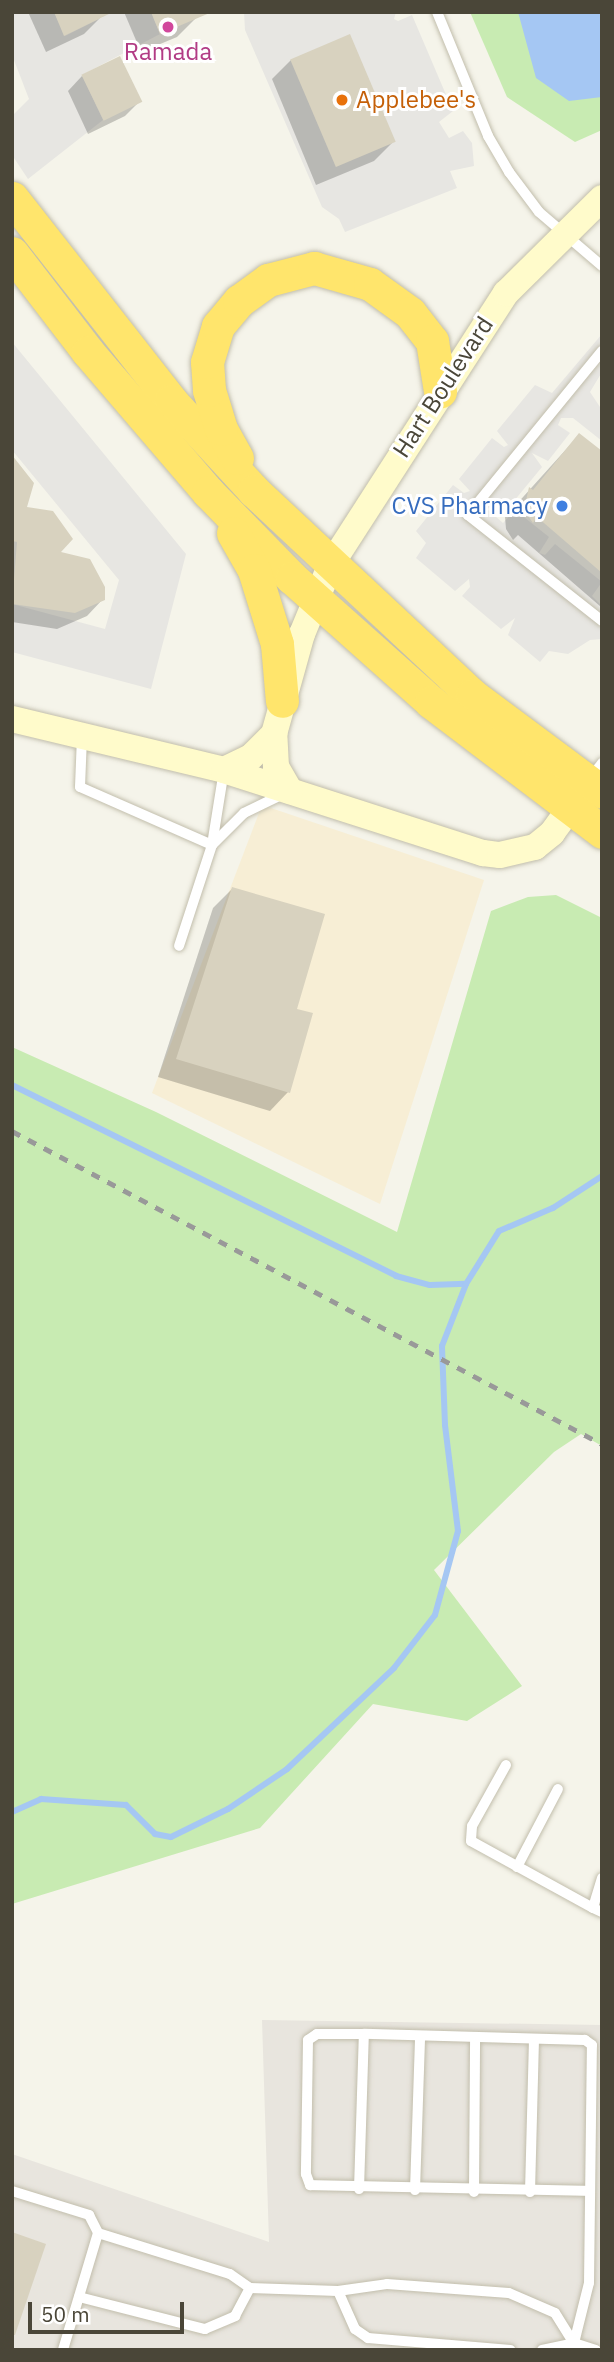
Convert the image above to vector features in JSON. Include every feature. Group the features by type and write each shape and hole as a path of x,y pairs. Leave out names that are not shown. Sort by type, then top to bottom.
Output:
{"highway":[{"path":"12,198 171,401 254,491 330,565 472,695 597,779"},
{"path":"12,253 88,352 208,492 314,600 411,686 569,811 602,832"},
{"path":"254,491 221,429 209,390 207,362 218,326 239,301 268,280 314,268 369,284 410,313 432,341 440,391"},
{"path":"208,492 254,570 278,644 282,701"}],"street":[{"name":"Hart Boulevard","path":"274,734 314,600 330,565 440,391 506,293 602,198"},
{"path":"12,719 82,733 224,770 499,855 535,847 597,779"},
{"path":"274,734 276,767 289,791"},
{"path":"224,770 251,757 274,734"}],"lane":[{"path":"437,12 488,136 509,172 539,212 602,267"},
{"path":"602,351 468,515 602,621"},
{"path":"82,733 80,787 212,845"},
{"path":"179,946 212,845 224,770"},
{"path":"212,845 244,813 289,791"},
{"path":"506,1765 469,1835 471,1841 598,1910 602,1878"},
{"path":"517,1867 558,1789"},
{"path":"574,2343 589,2283 592,2045 585,2040 364,2034 317,2034 308,2040 306,2174 310,2185 317,2188 474,2192 590,2191"},
{"path":"359,2189 364,2034"},
{"path":"415,2190 420,2036"},
{"path":"474,2192 475,2038"},
{"path":"530,2192 534,2039"},
{"path":"12,2191 89,2216 98,2233 63,2350"},
{"path":"98,2233 230,2274 250,2288 338,2291 387,2284 509,2293 555,2313 574,2343"},
{"path":"79,2298 205,2329 235,2316 250,2288"},
{"path":"338,2291 355,2329 368,2338 510,2350"},
{"path":"542,2350 574,2343 596,2350"}],"shaded area":[{"path":"12,12 54,12 65,36 103,17 102,12 151,12 160,34 82,75 103,120 28,179 12,155 12,116 29,99 12,55"},
{"path":"244,12 396,12 394,19 398,21 412,15 453,111 439,122 449,138 463,131 472,143 474,166 450,171 457,188 345,232 339,219 322,207 245,30"},
{"path":"602,334 602,372 590,392 602,410 602,441 573,418 561,418 558,425 570,433 548,461 532,453 542,467 504,513 493,505 487,509 503,523 515,510 549,537 539,553 545,555 555,544 602,582 592,596 602,606 602,639 590,640 568,654 549,651 540,662 508,635 515,618 501,629 462,596 470,587 469,579 455,591 416,558 426,543 416,531 453,485 464,493 470,491 459,479 492,438 504,447 508,445 497,431 535,385 552,393"},
{"path":"12,342 186,554 151,689 12,652 12,604 105,629 119,580 12,450"},
{"path":"262,805 484,880 380,1204 152,1093"},
{"path":"262,2020 602,2025 602,2350 12,2350 12,2154 269,2242"}],"green space":[{"path":"470,12 602,12 602,130 575,142 507,97"},
{"path":"556,895 602,918 602,1446 581,1434 554,1452 434,1570 522,1686 467,1721 373,1704 260,1828 12,1904 12,1047 156,1112 397,1232 491,911 528,897"}],"water":[{"path":"518,12 602,12 602,97 569,101 536,78"}],"building":[{"path":"54,12 113,12 64,36"},
{"name":"Ramada","path":"151,12 212,12 160,34"},
{"name":"Applebee's","path":"350,34 396,142 336,167 290,59"},
{"path":"120,56 142,102 104,121 81,75"},
{"name":"CVS Pharmacy","path":"579,433 602,451 602,573 537,517 533,523 524,510 529,487 533,490"},
{"path":"12,455 34,483 27,507 53,511 73,539 61,552 90,559 105,587 105,600 75,613 12,604 17,542 12,541"},
{"path":"232,887 325,914 297,1009 313,1013 290,1093 176,1059"},
{"path":"12,2232 46,2244 15,2335 12,2335"}],"waterway":[{"path":"12,1085 396,1276 430,1285 466,1284"},
{"path":"12,1812 41,1799 126,1805 155,1834 171,1837 228,1809 287,1769 394,1668 435,1615 458,1531 445,1425 442,1346 466,1284 499,1231 553,1208 602,1176"}],"railway":[{"path":"12,1131 602,1444"}],"place":[{"name":"Ramada","path":"168,27"},
{"name":"Applebee's","path":"342,100"},
{"name":"CVS Pharmacy","path":"562,506"}]}
